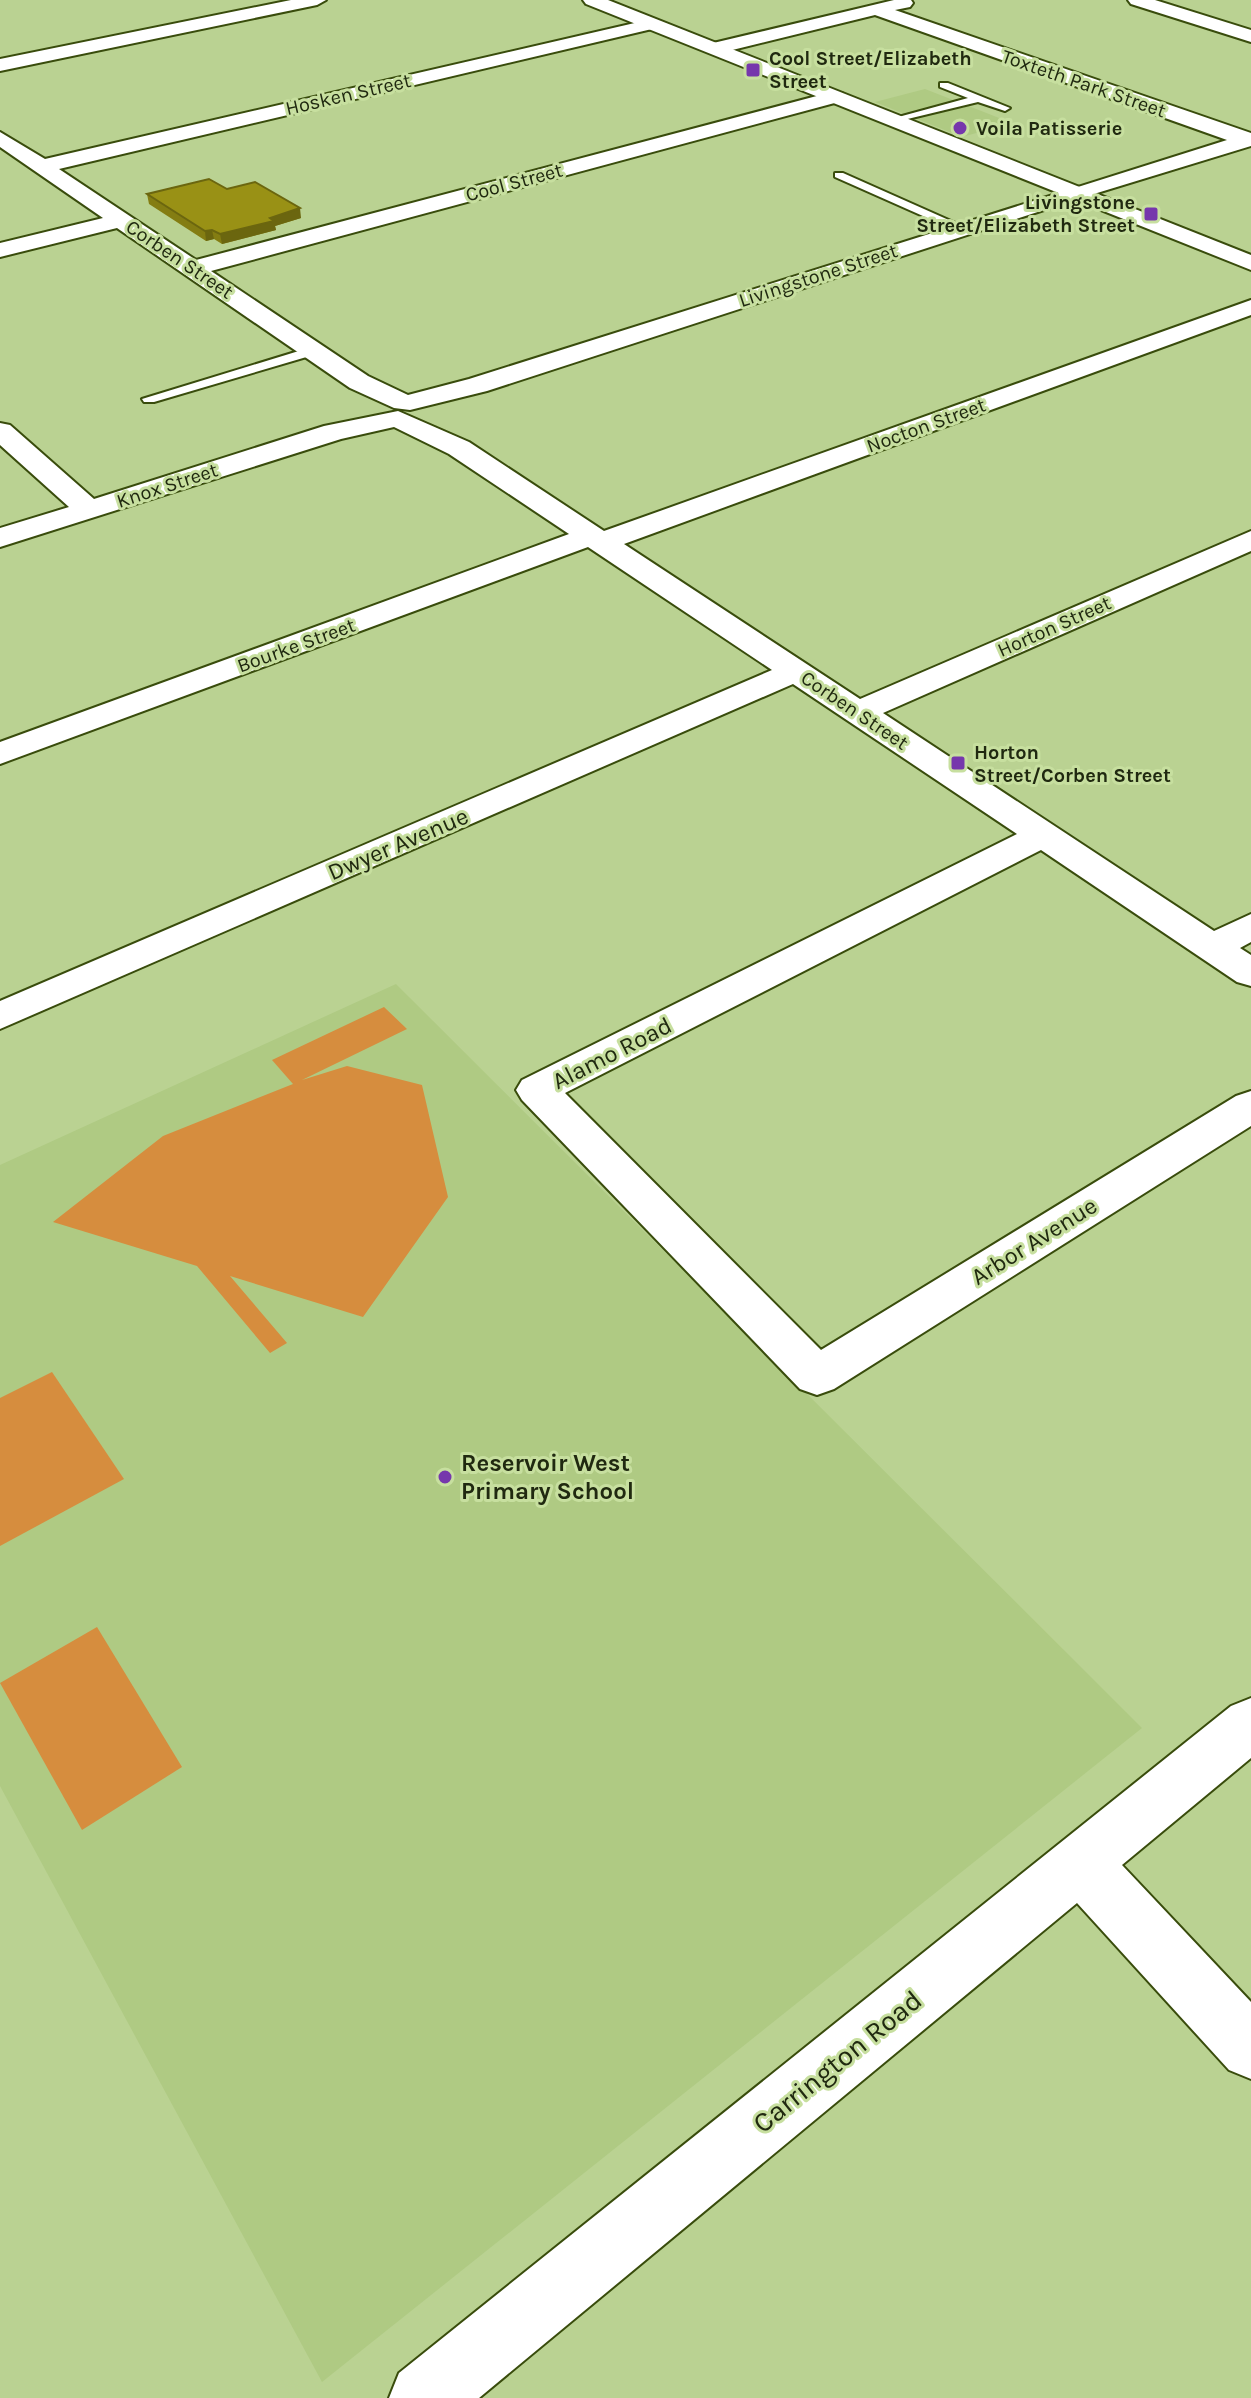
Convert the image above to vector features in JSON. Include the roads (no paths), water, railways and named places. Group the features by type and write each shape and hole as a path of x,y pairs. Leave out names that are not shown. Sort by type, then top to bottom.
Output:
{"street":[{"path":"0,65 317,0"},
{"path":"592,0 1251,263"},
{"path":"716,48 918,0"},
{"path":"1137,0 1251,36"},
{"name":"Toxteth Park Street","path":"877,10 1249,139"},
{"path":"1224,27 1251,20"},
{"name":"Hosken Street","path":"44,166 652,24"},
{"name":"Cool Street","path":"194,268 835,97"},
{"name":"Corben Street","path":"1,139 359,382 1251,973"},
{"name":"Livingstone Street","path":"401,410 1249,139"},
{"path":"0,250 121,220"},
{"name":"Nocton Street","path":"596,539 1251,307"},
{"name":"Knox Street","path":"0,538 401,410"},
{"path":"0,431 89,510"},
{"name":"Bourke Street","path":"0,754 596,539"},
{"name":"Horton Street","path":"858,712 1251,540"},
{"name":"Dwyer Avenue","path":"0,1016 797,671"},
{"name":"Alamo Road","path":"817,1376 537,1090 1043,835"},
{"path":"1213,947 1251,926"},
{"name":"Arbor Avenue","path":"817,1376 1251,1106"},
{"name":"Carrington Road","path":"424,2398 1251,1724"},
{"path":"1079,1862 1251,2048"}],"lane":[{"path":"944,85 1005,108"},
{"path":"895,121 979,98"},
{"path":"839,175 963,229"},
{"path":"149,399 315,350"}],"place":[{"name":"Cool Street/Elizabeth Street","path":"753,70"},
{"name":"Voila Patisserie","path":"960,128"},
{"name":"Livingstone Street/Elizabeth Street","path":"1151,214"},
{"name":"Horton Street/Corben Street","path":"958,763"},
{"name":"Reservoir West Primary School","path":"445,1477"}]}
